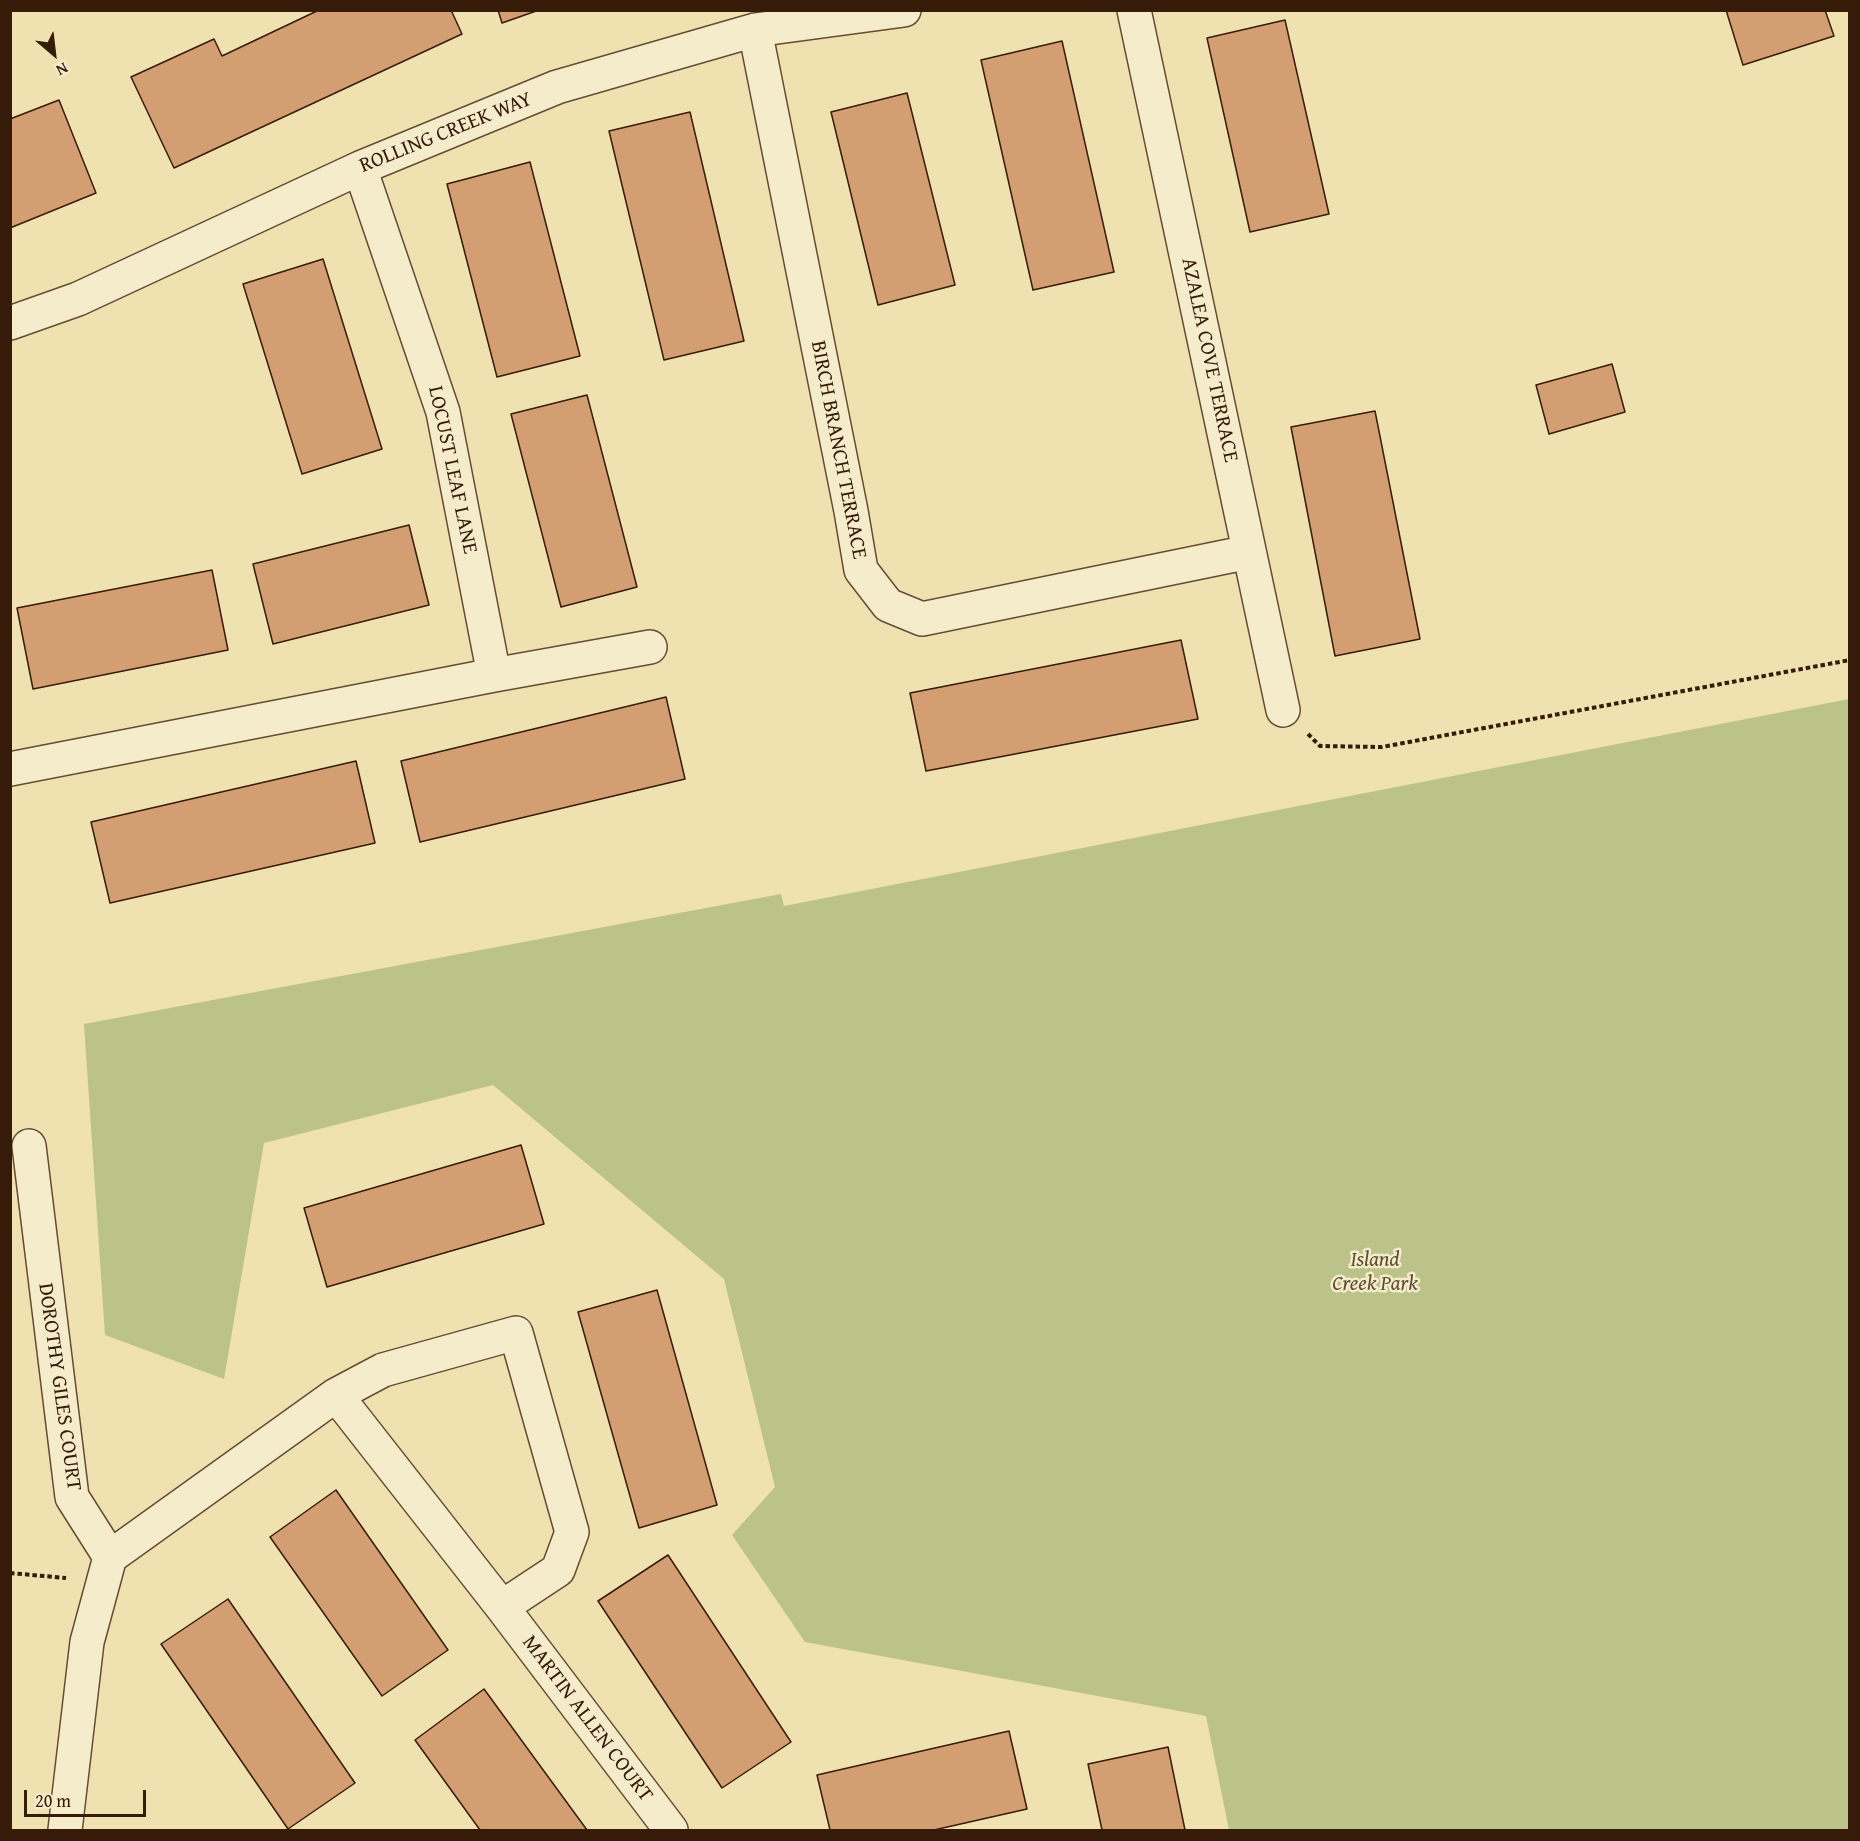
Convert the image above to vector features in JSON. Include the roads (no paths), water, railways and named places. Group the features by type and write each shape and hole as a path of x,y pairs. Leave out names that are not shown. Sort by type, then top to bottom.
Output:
{"street":[{"name":"ROLLING CREEK WAY","path":"10,323 78,299 360,168 556,87 755,30 904,10"},
{"name":"AZALEA COVE TERRACE","path":"1134,10 1283,710"},
{"name":"BIRCH BRANCH TERRACE","path":"755,30 852,511 861,570 888,605 922,619 1249,552"},
{"name":"LOCUST LEAF LANE","path":"360,168 444,412 494,675"},
{"path":"10,769 650,647"},
{"name":"DOROTHY GILES COURT","path":"29,1146 72,1497 110,1557"},
{"path":"65,1830 87,1642 110,1557 336,1395 383,1370 516,1333 572,1532 558,1570 502,1607"},
{"name":"MARTIN ALLEN COURT","path":"336,1395 502,1607 671,1830"}],"park label":[{"name":"Island Creek Park","path":"1375,1273"}]}
